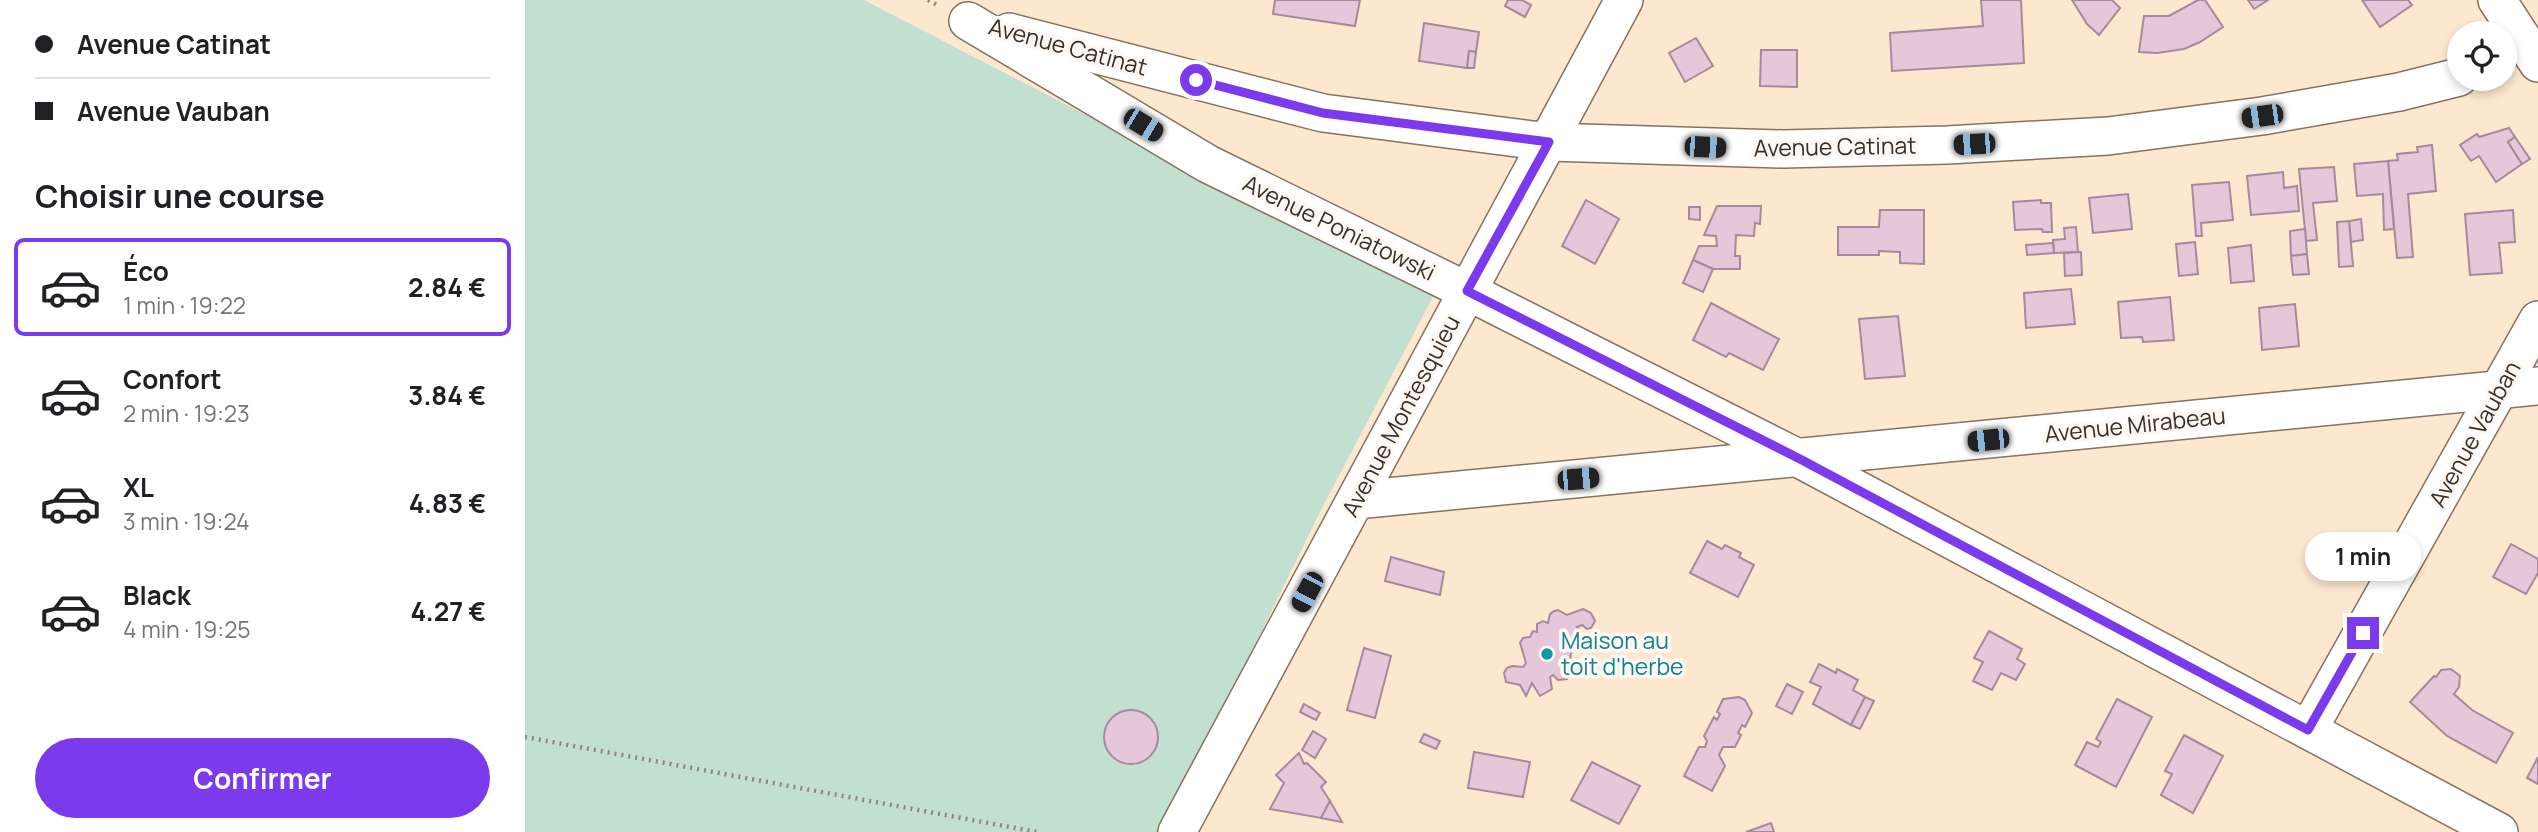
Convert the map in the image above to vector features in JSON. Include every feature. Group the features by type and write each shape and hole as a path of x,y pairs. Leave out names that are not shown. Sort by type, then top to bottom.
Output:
{"street":[{"name":"Avenue Montesquieu","path":"1177,832 1624,0"},
{"path":"2497,0 2529,61"},
{"name":"Avenue Catinat","path":"968,21 1323,113 1549,142 1783,149 1947,145 2108,136 2262,116 2399,92 2447,80"},
{"name":"Avenue Poniatowski","path":"968,21 1209,164 1800,459 2499,832"},
{"name":"Avenue Vauban","path":"2308,730 2538,320"},
{"name":"Avenue Mirabeau","path":"1356,500 2538,386"}],"path":[{"path":"525,737 1037,832"}],"green space":[{"path":"525,0 864,0 1434,295 1322,508 1163,832 525,832"}],"building":[{"path":"1275,0 1360,0 1355,26 1273,14"},
{"path":"1508,0 1522,0 1531,5 1525,17 1505,6"},
{"path":"1981,0 2021,0 2024,63 1892,71 1890,33 1983,26"},
{"path":"2072,0 2112,0 2120,8 2099,35 2087,24"},
{"path":"2198,0 2205,0 2223,27 2184,49 2157,53 2139,52 2144,16 2169,16"},
{"path":"2248,0 2268,0 2254,9"},
{"path":"2362,0 2408,0 2412,5 2380,27"},
{"path":"1424,23 1479,32 1476,52 1469,51 1467,68 1419,61"},
{"path":"1696,38 1713,66 1685,82 1669,53"},
{"path":"1761,50 1797,50 1797,87 1760,86"},
{"path":"1469,51 1476,52 1474,68 1467,68"},
{"path":"2509,128 2515,137 2508,142 2522,164 2496,182 2479,156 2471,161 2460,145 2477,134 2479,137"},
{"path":"2515,137 2530,159 2522,164 2508,142"},
{"path":"2432,145 2436,191 2408,194 2413,257 2397,258 2388,161 2398,160 2397,154 2418,152 2417,147"},
{"path":"2388,161 2394,229 2384,230 2383,194 2357,196 2354,164"},
{"path":"2334,167 2337,201 2313,203 2317,240 2306,241 2299,169"},
{"path":"2283,172 2284,188 2297,186 2299,211 2251,215 2247,176"},
{"path":"2229,182 2233,220 2201,223 2202,236 2196,236 2192,185"},
{"path":"2128,194 2132,229 2093,233 2089,198"},
{"path":"1586,200 1619,219 1595,264 1562,246"},
{"path":"2041,200 2041,203 2051,203 2052,232 2043,232 2042,229 2015,230 2013,202"},
{"path":"1717,206 1761,206 1760,224 1755,223 1754,236 1736,235 1735,256 1740,256 1740,269 1713,269 1693,260 1699,246 1717,246 1716,236 1704,235"},
{"path":"1689,207 1700,207 1700,220 1689,219"},
{"path":"1880,210 1924,210 1924,264 1900,263 1900,252 1838,255 1838,227 1879,227"},
{"path":"2513,210 2515,242 2499,243 2502,273 2470,275 2465,214"},
{"path":"2361,219 2363,240 2351,242 2349,221"},
{"path":"2349,221 2353,266 2339,267 2337,222"},
{"path":"2076,227 2078,252 2054,253 2053,240 2065,239 2064,228"},
{"path":"2305,229 2307,254 2291,256 2290,231"},
{"path":"2195,242 2198,274 2179,276 2176,244"},
{"path":"2053,243 2054,253 2027,255 2026,245"},
{"path":"2251,245 2254,281 2231,283 2228,248"},
{"path":"2081,252 2082,275 2065,276 2064,253"},
{"path":"2307,254 2309,274 2293,275 2291,256"},
{"path":"1693,260 1713,269 1703,292 1683,283"},
{"path":"2071,289 2075,324 2026,328 2024,293"},
{"path":"2170,297 2174,340 2143,342 2142,337 2121,338 2118,302"},
{"path":"1711,303 1779,339 1763,370 1729,353 1726,357 1693,340"},
{"path":"2295,304 2299,346 2262,350 2259,308"},
{"path":"1898,316 1905,376 1865,379 1859,319"},
{"path":"1707,541 1722,549 1725,545 1741,553 1739,557 1754,565 1738,597 1690,573"},
{"path":"2511,544 2538,559 2538,573 2526,594 2493,577"},
{"path":"1391,557 1444,572 1440,595 1385,581"},
{"name":"Maison au toit d'herbe","path":"1583,609 1591,613 1595,621 1591,628 1587,629 1582,625 1577,627 1581,631 1578,636 1580,645 1572,647 1567,679 1558,680 1553,675 1550,677 1552,689 1540,696 1532,683 1526,696 1520,685 1506,682 1504,673 1507,668 1523,667 1526,663 1520,643 1523,638 1530,637 1533,631 1537,632 1537,624 1543,621 1548,623 1550,614 1554,611 1558,610 1567,615"},
{"path":"1989,631 2022,649 2017,659 2025,664 2016,680 2001,673 1992,690 1973,681 1983,662 1974,658"},
{"path":"1364,648 1391,656 1375,718 1347,710"},
{"path":"1819,664 1836,673 1837,669 1858,680 1853,690 1865,697 1851,725 1813,704 1821,687 1810,682"},
{"path":"2451,669 2460,676 2459,687 2454,694 2472,710 2513,733 2496,763 2447,736 2410,702 2441,670"},
{"path":"1787,684 1803,692 1792,714 1776,706"},
{"path":"1739,697 1745,700 1752,713 1745,727 1742,725 1738,733 1741,735 1735,747 1723,747 1719,755 1725,766 1712,791 1684,776 1699,747 1705,747 1707,741 1704,736 1714,717 1717,720 1720,714 1717,712 1723,699"},
{"path":"1865,697 1874,701 1860,729 1851,725"},
{"path":"2117,699 2152,717 2116,787 2075,765 2087,742 2098,747 2101,742 2096,739"},
{"path":"1304,704 1320,713 1316,720 1300,712"},
{"path":"1131,710 1150,718 1158,737 1150,756 1131,764 1112,756 1104,737 1112,718"},
{"path":"1313,731 1326,739 1315,758 1302,750"},
{"path":"1424,734 1440,741 1436,749 1420,742"},
{"path":"2184,735 2223,756 2193,813 2161,795 2172,774 2165,771"},
{"path":"1474,752 1530,762 1523,797 1468,788"},
{"path":"1299,753 1304,764 1307,763 1326,782 1321,787 1330,801 1321,818 1270,809 1284,783 1276,775"},
{"path":"2538,757 2538,784 2527,778"},
{"path":"1592,762 1640,786 1619,824 1571,800"},
{"path":"1330,801 1342,822 1321,818"},
{"path":"1771,823 1774,832 1746,832"}],"place":[{"name":"Maison au toit d'herbe","path":"1547,654"}],"route":[{"path":"1196,80 1323,113 1549,142 1467,291 1800,459 2308,730 2363,633"}]}
